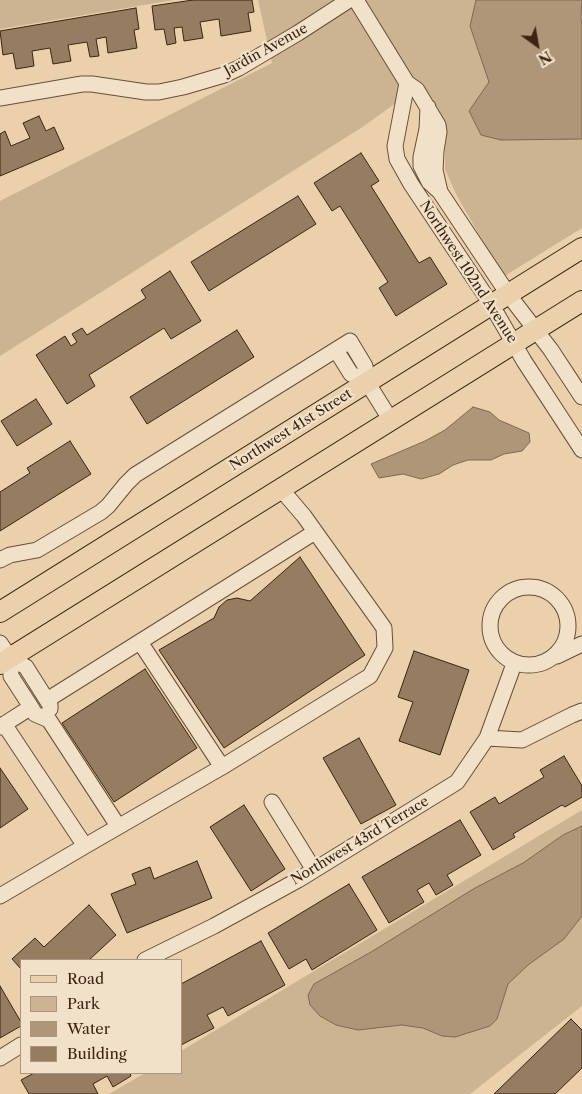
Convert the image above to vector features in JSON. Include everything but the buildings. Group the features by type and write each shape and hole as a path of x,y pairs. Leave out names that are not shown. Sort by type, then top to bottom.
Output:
{"main road":[{"name":"Northwest 41st Street","path":"0,612 582,248"},
{"path":"3,655 280,488 582,301"}],"street":[{"name":"Jardin Avenue","path":"0,98 82,84 146,92 159,92 183,87 224,75 240,68 349,0"},
{"name":"Northwest 102nd Avenue","path":"356,0 408,82 417,90 428,114 438,125 435,170 440,192 500,299 514,344 582,450"},
{"path":"408,82 395,146 396,156 414,154 421,157"},
{"path":"402,114 418,117 428,114"},
{"name":"Northwest 102nd Avenue","path":"428,114 421,166 429,182 440,192"},
{"name":"Northwest 102nd Avenue","path":"396,156 411,184 500,299 536,330 582,397"},
{"path":"0,560 10,554 38,550 101,512 135,476 350,341 365,366 367,382 390,419"},
{"path":"336,350 351,374 367,382"},
{"path":"0,896 222,767 370,676 385,648 384,628 315,532 280,488"},
{"path":"47,700 315,532"},
{"path":"553,658 563,647 575,618 557,598 536,587 513,590 495,605 489,627 496,649 514,664 534,666 553,658 582,644"},
{"path":"140,642 222,767"},
{"path":"3,655 26,667 50,705 49,720"},
{"path":"3,655 11,676 30,707 35,714 49,720 118,826"},
{"name":"Northwest 43rd Terrace","path":"147,959 214,926 314,870 457,782 487,738 514,664"},
{"path":"30,707 2,725 85,846"},
{"path":"487,738 522,740 582,711"},
{"path":"272,802 314,870"},
{"path":"0,1058 20,1046"}],"green space":[{"path":"0,0 174,0 0,29"},
{"path":"258,0 582,0 582,228 503,277 456,194 445,169 445,139 441,114 422,84 364,126 0,356 0,201 272,63"},
{"path":"582,810 582,1006 470,1094 109,1094 143,1074 182,1074 182,1050"}],"water":[{"path":"476,0 582,0 582,139 501,140 481,135 469,111 489,82 470,26"},
{"path":"473,407 490,412 499,420 529,433 530,442 522,451 504,454 491,460 468,460 453,465 439,474 421,479 403,474 379,478 371,464 425,441 445,430"},
{"path":"582,826 582,916 564,939 528,965 508,984 497,1019 490,1026 455,1037 442,1036 423,1028 402,1025 358,1030 336,1025 320,1016 310,1005 308,995 314,984 371,952 475,888 523,863 563,835"}]}
